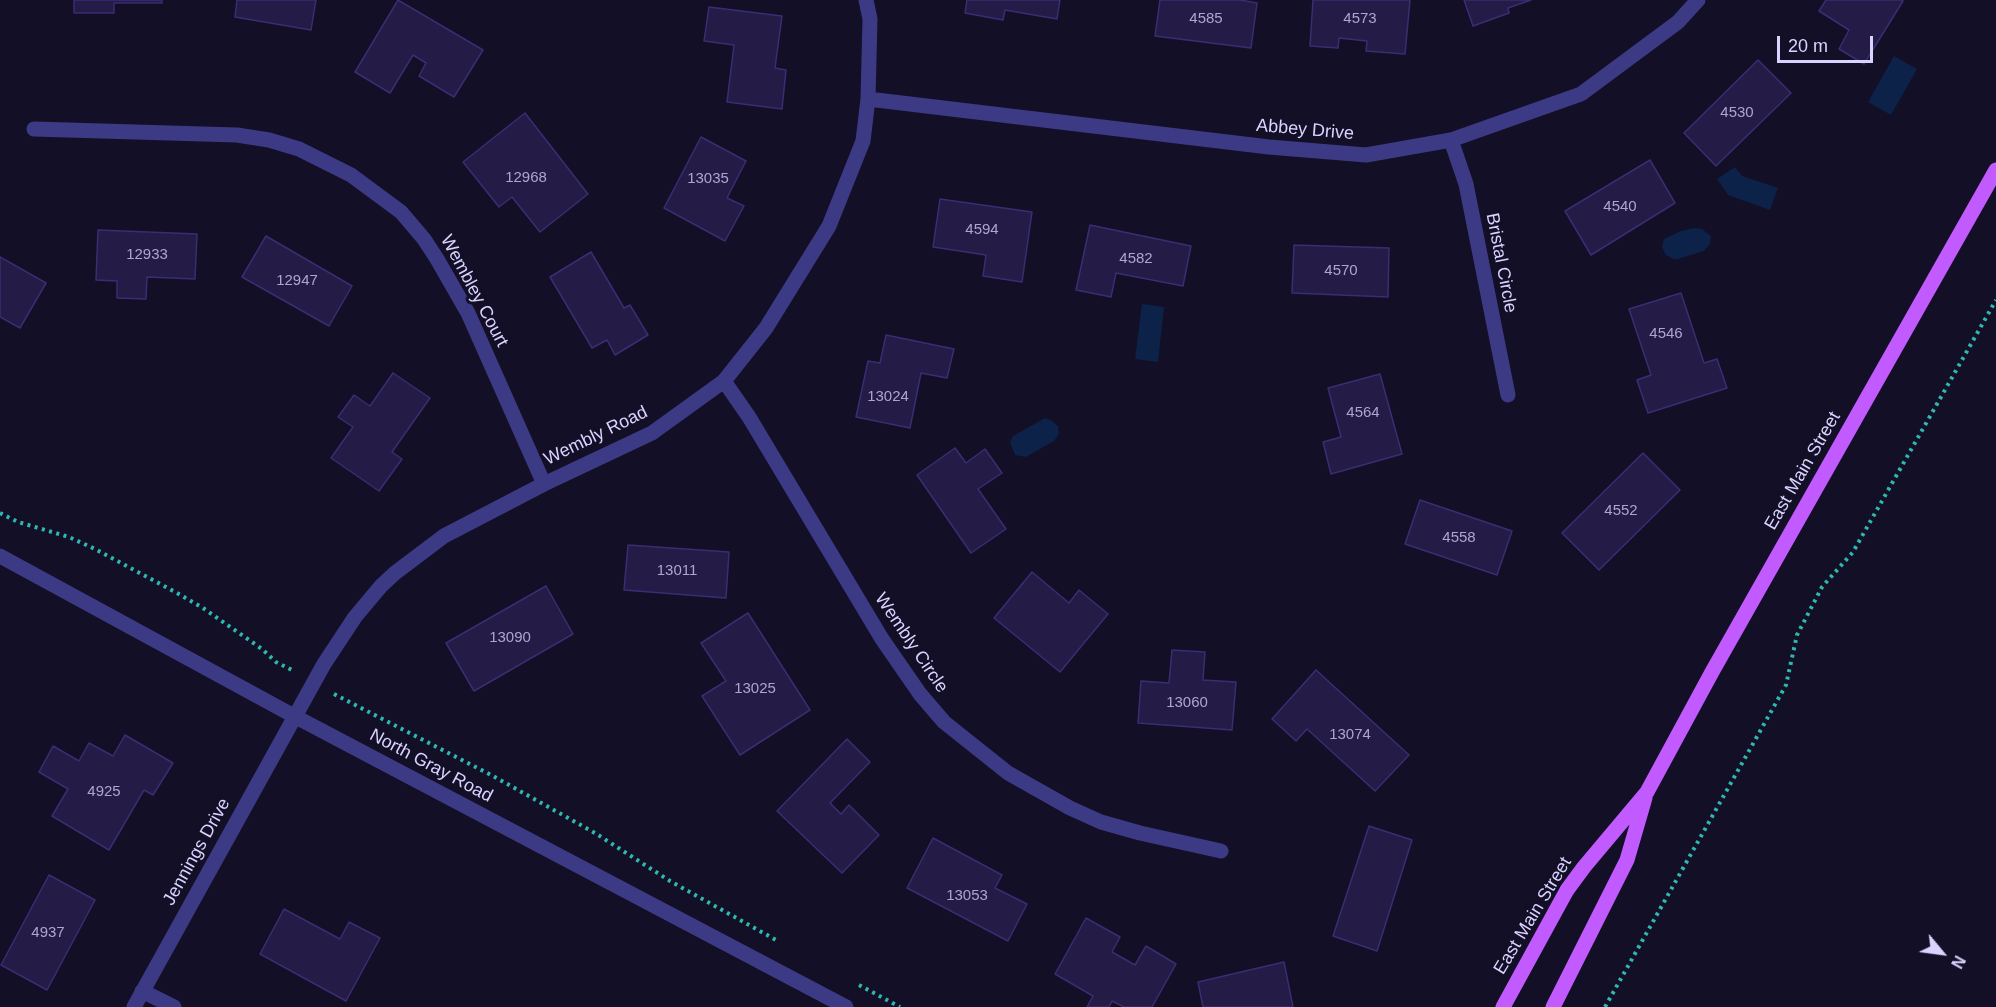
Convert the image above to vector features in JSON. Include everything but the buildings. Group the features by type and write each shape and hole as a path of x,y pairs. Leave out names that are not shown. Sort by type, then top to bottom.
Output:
{"main road":[{"name":"East Main Street","path":"1503,1007 1567,890 1647,792 1712,672 1996,170"},
{"name":"East Main Street","path":"1553,1007 1627,860 1647,792"}],"street":[{"name":"Wembly Road","path":"294,716 355,617 394,573 444,536 544,484 652,433 724,381 765,328 829,226 863,141 868,99 870,19 866,0"},
{"name":"Abbey Drive","path":"868,99 1269,147 1366,155 1451,140 1581,94 1678,22 1698,0"},
{"name":"Wembley Court","path":"34,129 237,135 269,140 299,149 351,175 401,212 424,239 437,259 468,313 544,484"},
{"name":"Bristal Circle","path":"1451,140 1466,184 1508,395"},
{"name":"Wembly Circle","path":"724,381 749,417 882,639 920,694 944,722 1008,773 1070,808 1101,822 1221,851"},
{"name":"North Gray Road","path":"0,556 294,716 846,1007"},
{"name":"Jennings Drive","path":"134,1007 294,716"},
{"path":"142,991 174,1007"}],"path":[{"path":"1605,1007 1786,685 1797,634 1822,587 1854,552 1996,300"},
{"path":"0,513 18,522 69,537 177,593 262,649 276,662 513,787 595,833 670,881 778,941"},
{"path":"849,980 900,1007"}],"water":[{"path":"1894,56 1917,69 1891,115 1868,102"},
{"path":"1735,167 1742,176 1778,188 1770,210 1728,195 1717,179"},
{"path":"1694,228 1702,229 1711,236 1710,244 1704,251 1678,259 1666,255 1662,247 1664,239"},
{"path":"1142,304 1164,307 1158,362 1135,359"},
{"path":"1045,418 1058,426 1059,434 1054,441 1026,457 1015,455 1010,442 1013,436"}]}
